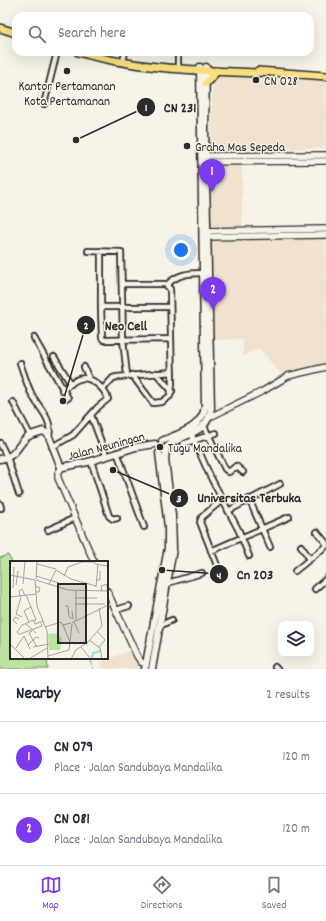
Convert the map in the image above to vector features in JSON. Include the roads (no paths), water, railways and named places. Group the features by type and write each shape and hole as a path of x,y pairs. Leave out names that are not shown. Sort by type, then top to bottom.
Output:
{"highway":[{"path":"0,28 12,32"},
{"path":"96,56 123,62 162,66 326,76"},
{"path":"162,66 178,66 217,71 262,72"},
{"path":"206,83 217,71"}],"main road":[{"path":"203,69 206,83 203,159"},
{"path":"159,453 175,441 204,426 210,417 203,159 203,69"},
{"path":"205,234 203,273 207,336"},
{"name":"Jalan Neuningan","path":"49,435 52,447 62,467 91,461 117,452 155,444 193,427 201,420 205,407 208,385"},
{"path":"0,459 7,457 16,451 30,435 44,431 49,435"},
{"path":"146,666 173,549 173,533 165,460 167,448 162,440"},
{"path":"152,669 159,626 168,536 159,453 155,449 155,444"}],"street":[{"path":"44,104 55,56"},
{"path":"123,62 124,56"},
{"path":"178,56 178,66"},
{"path":"203,159 326,155"},
{"path":"203,159 326,161"},
{"path":"205,234 326,229"},
{"path":"205,234 326,235"},
{"path":"88,251 121,252 123,340 127,375"},
{"path":"101,251 102,339 172,339"},
{"path":"122,284 166,285 177,276 203,273"},
{"path":"132,375 153,403 159,403 167,399 172,391 170,289 166,285"},
{"path":"102,306 170,307"},
{"path":"34,338 62,390 68,398"},
{"path":"54,357 71,384"},
{"path":"20,363 33,397 47,419 50,428 49,435"},
{"path":"52,447 71,437 91,415 108,400 102,389 89,379 84,367"},
{"path":"210,417 263,391 288,376 326,367"},
{"path":"104,388 113,378 127,375 172,372"},
{"path":"156,373 172,391"},
{"path":"62,390 79,379 89,379"},
{"path":"13,402 30,435"},
{"path":"91,415 106,455"},
{"path":"204,426 227,471 236,466 243,472"},
{"path":"191,433 210,476 241,536 249,556"},
{"path":"183,444 210,437 216,433"},
{"path":"0,444 7,457 18,494"},
{"path":"117,452 144,527"},
{"path":"91,461 110,516 113,519 117,518"},
{"path":"62,467 58,473 58,478 94,561"},
{"path":"228,511 248,499 280,484"},
{"path":"248,499 270,547"},
{"path":"218,568 200,520 222,500"},
{"path":"211,551 241,536 288,517"},
{"path":"48,530 75,518"},
{"path":"295,571 326,544 317,532"},
{"path":"301,546 310,559"},
{"path":"164,584 202,573"},
{"path":"316,589 326,579"},
{"path":"108,593 137,656 146,666"},
{"path":"116,610 129,606"},
{"path":"159,626 172,620"}],"waterway":[{"path":"91,659 93,669"}],"place":[{"name":"Kantor Pertamanan Kota Pertamanan","path":"67,71"},
{"name":"CN 028","path":"256,80"},
{"name":"CN 231","path":"76,140"},
{"name":"Graha Mas Sepeda","path":"187,146"},
{"name":"CN 079","path":"212,192"},
{"name":"CN 081","path":"213,310"},
{"name":"Neo Cell","path":"63,401"},
{"name":"Tugu Mandalika","path":"160,447"},
{"name":"Universitas Terbuka","path":"113,470"},
{"name":"Cn 203","path":"162,570"}]}
